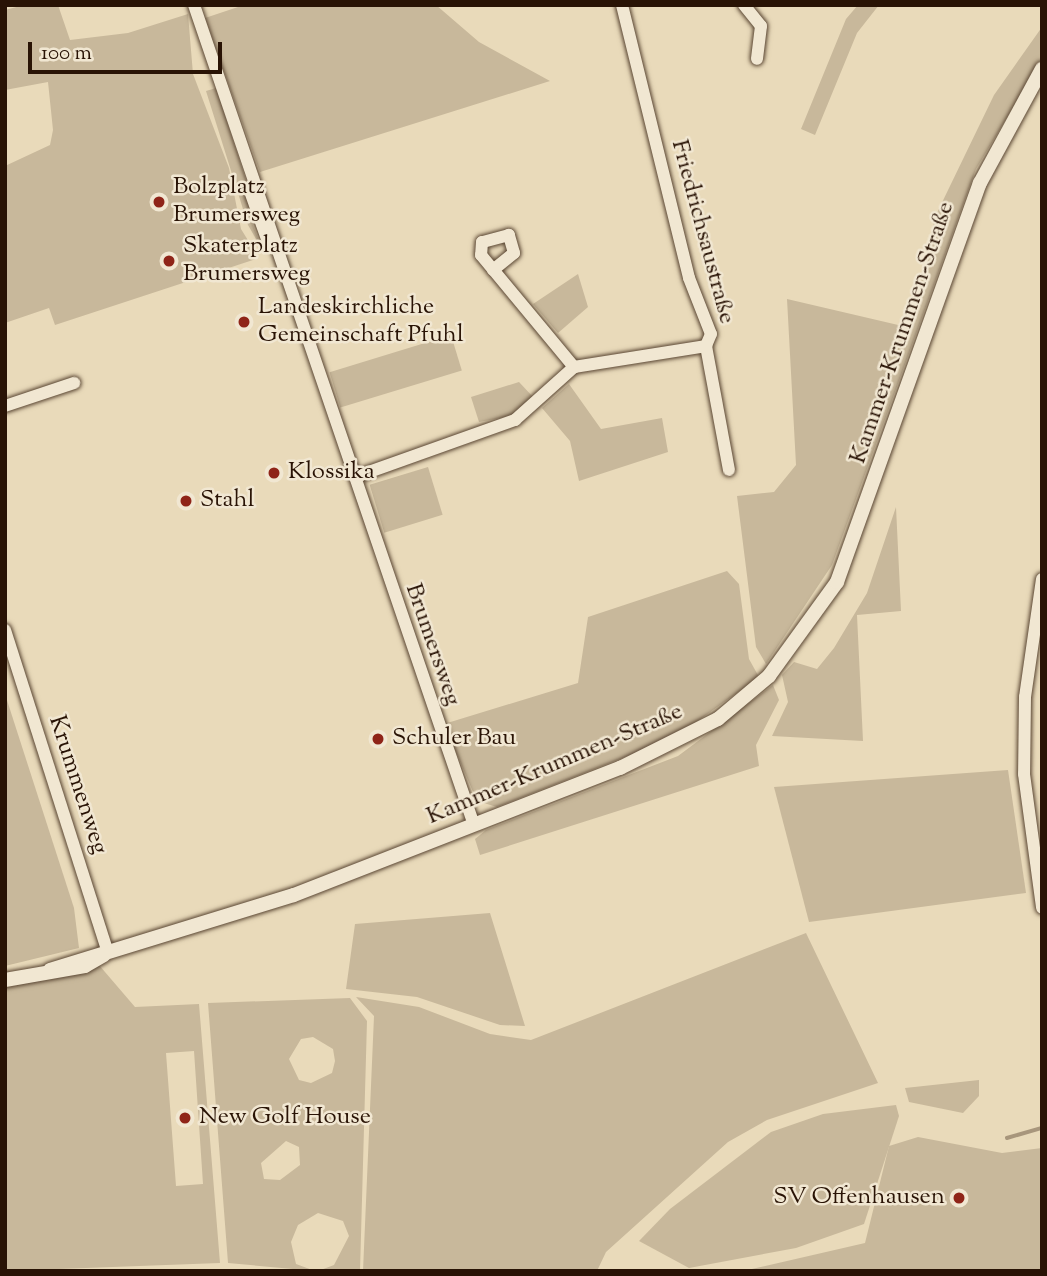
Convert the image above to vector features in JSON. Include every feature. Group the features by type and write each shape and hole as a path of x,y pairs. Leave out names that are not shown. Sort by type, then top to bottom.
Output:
{"street":[{"name":"Brumersweg","path":"194,5 250,177 258,225 280,256 474,825"},
{"name":"Friedrichsaustraße","path":"622,5 689,278 708,323 706,346 729,470"},
{"path":"744,5 761,26 757,59"},
{"name":"Kammer-Krummen-Straße","path":"5,980 85,966 108,952 293,894 474,825 690,736 737,705 803,636 838,582 980,183 1042,69"},
{"path":"493,270 574,367"},
{"path":"355,477 507,423 574,367 706,346"},
{"path":"5,405 74,383"},
{"path":"1042,579 1025,697 1024,774 1042,908"},
{"name":"Krummenweg","path":"5,630 108,952"}],"shaded area":[{"path":"24,5 58,5 70,40 128,33 188,14 193,74 229,168 241,229 259,258 55,325 49,308 5,323 5,166 50,145 53,130 48,82 5,90 5,10"},
{"path":"244,5 436,5 479,42 550,81 260,172 205,18"},
{"path":"858,5 879,5 857,33 815,135 801,129 846,19"},
{"path":"1042,27 1042,59 976,169 832,565 766,664 756,647 737,496 774,492 796,465 787,299 911,328 935,217 994,95"},
{"path":"216,88 246,180 252,223 264,253 248,225 206,91"},
{"path":"578,274 588,307 558,333 533,304"},
{"path":"451,335 462,370 340,408 330,372"},
{"path":"519,382 534,398 516,415 479,422 471,397"},
{"path":"569,384 601,429 662,418 668,452 579,481 570,441 542,408"},
{"path":"428,467 443,515 384,533 370,485"},
{"path":"896,507 901,611 857,615 863,741 772,736 788,702 782,675 794,662 817,669 834,648 867,593"},
{"path":"727,571 739,584 749,659 759,677 685,730 648,748 497,807 477,801 444,724 578,683 588,617"},
{"path":"773,685 779,700 756,745 759,766 480,855 475,839 486,830 678,756"},
{"path":"5,694 74,908 79,948 5,966"},
{"path":"1008,770 1026,893 809,922 774,787"},
{"path":"490,913 525,1026 500,1025 417,997 346,989 355,924"},
{"path":"806,933 878,1083 767,1120 728,1142 606,1252 597,1271 363,1271 374,1016 356,997 419,1007 490,1034 531,1040"},
{"path":"99,965 135,1007 199,1004 220,1263 5,1271 5,988","holes":["194,1051 203,1184 176,1186 166,1053"]},
{"path":"350,998 367,1021 360,1271 318,1271 334,1265 349,1236 343,1221 318,1213 298,1225 291,1242 296,1264 315,1271 228,1263 208,1003","holes":["313,1037 333,1049 335,1061 332,1073 311,1083 299,1080 289,1059 301,1039","286,1141 299,1147 300,1165 280,1180 264,1179 261,1163"]},
{"path":"979,1080 979,1096 963,1113 909,1102 905,1088"},
{"path":"896,1105 899,1116 864,1224 796,1248 689,1268 639,1241 670,1209 771,1132 823,1114"},
{"name":"SV Offenhausen","path":"918,1137 1002,1153 1042,1148 1042,1271 743,1271 865,1243 889,1146"}],"waterway":[{"path":"1007,1138 1042,1128"}],"place":[{"name":"Bolzplatz Brumersweg","path":"159,202"},
{"name":"Skaterplatz Brumersweg","path":"169,261"},
{"name":"Landeskirchliche Gemeinschaft Pfuhl","path":"244,322"},
{"name":"Klossika","path":"274,473"},
{"name":"Stahl","path":"186,501"},
{"name":"Schuler Bau","path":"378,739"},
{"name":"New Golf House","path":"185,1118"},
{"name":"SV Offenhausen","path":"959,1198"}]}
